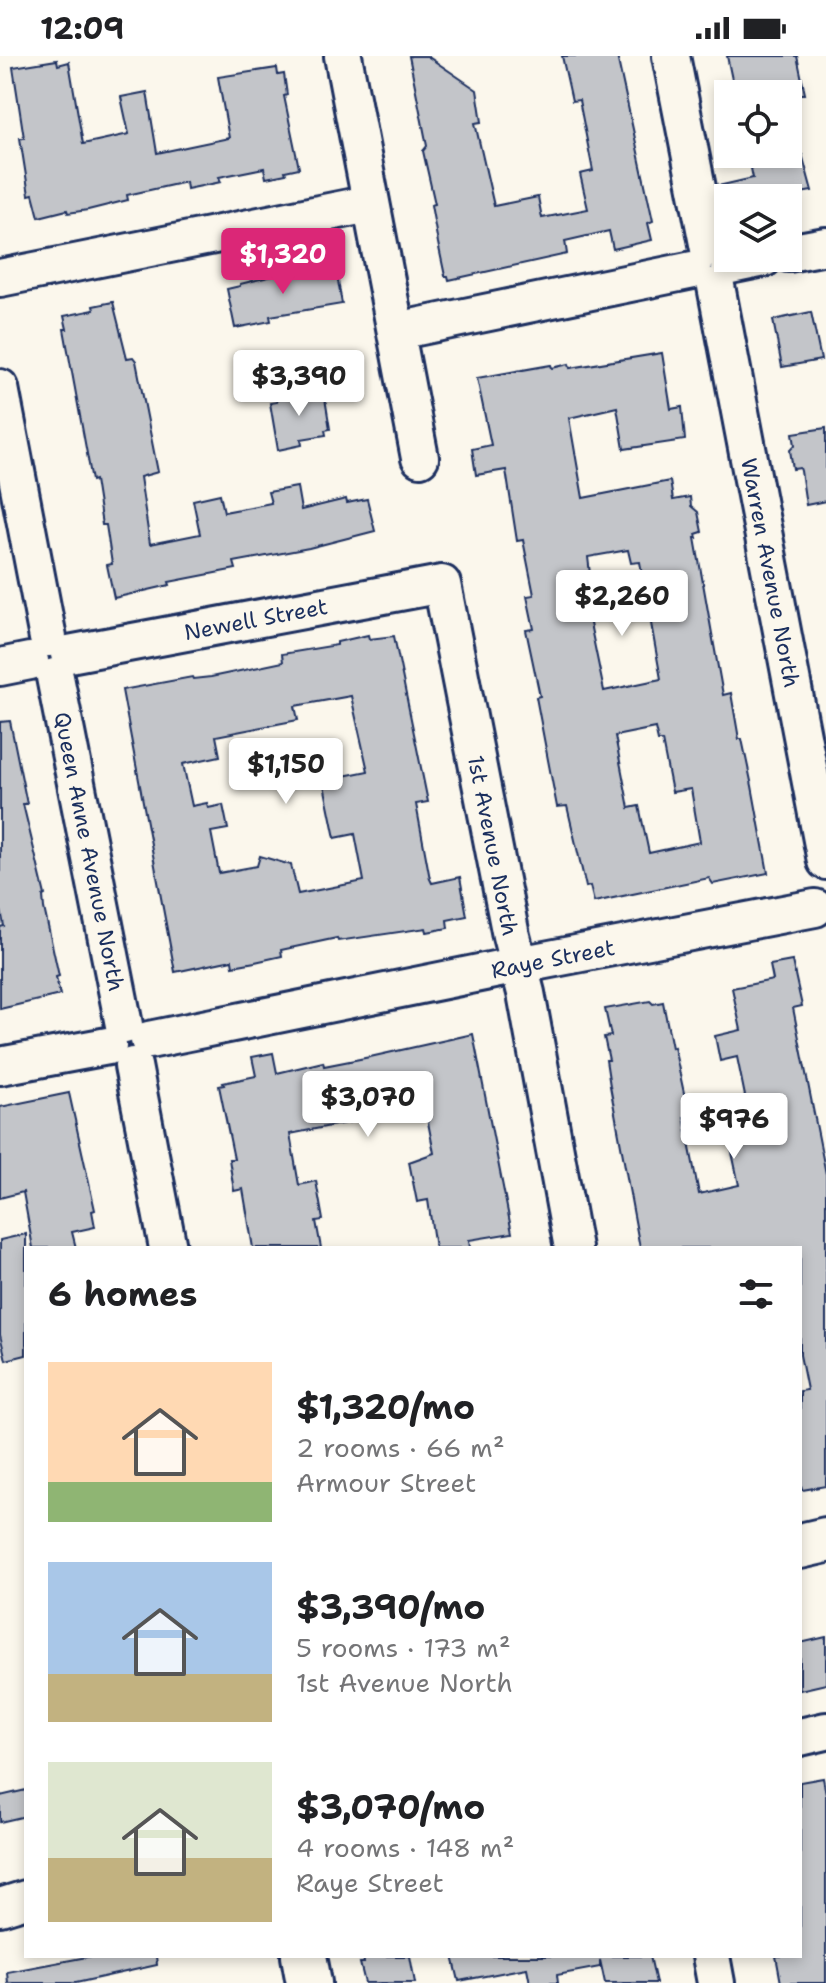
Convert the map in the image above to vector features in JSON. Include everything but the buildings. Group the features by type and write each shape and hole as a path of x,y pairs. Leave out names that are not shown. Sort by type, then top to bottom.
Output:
{"main road":[{"path":"802,1546 826,1540"},
{"path":"304,1958 309,1983"}],"street":[{"path":"343,56 420,458"},
{"name":"Warren Avenue North","path":"671,56 714,233"},
{"path":"0,278 369,204"},
{"path":"802,250 826,246"},
{"path":"397,331 714,268"},
{"name":"Warren Avenue North","path":"723,272 826,861"},
{"name":"Queen Anne Avenue North","path":"0,388 40,659 128,1044 168,1246"},
{"name":"Newell Street","path":"40,659 442,584"},
{"name":"1st Avenue North","path":"442,584 511,936 526,993 573,1246"},
{"name":"Raye Street","path":"0,1066 128,1044 822,906"},
{"path":"802,1737 826,1731"},
{"path":"0,1885 24,1880"},
{"path":"0,1907 24,1900"},
{"path":"711,1958 716,1983"}]}
